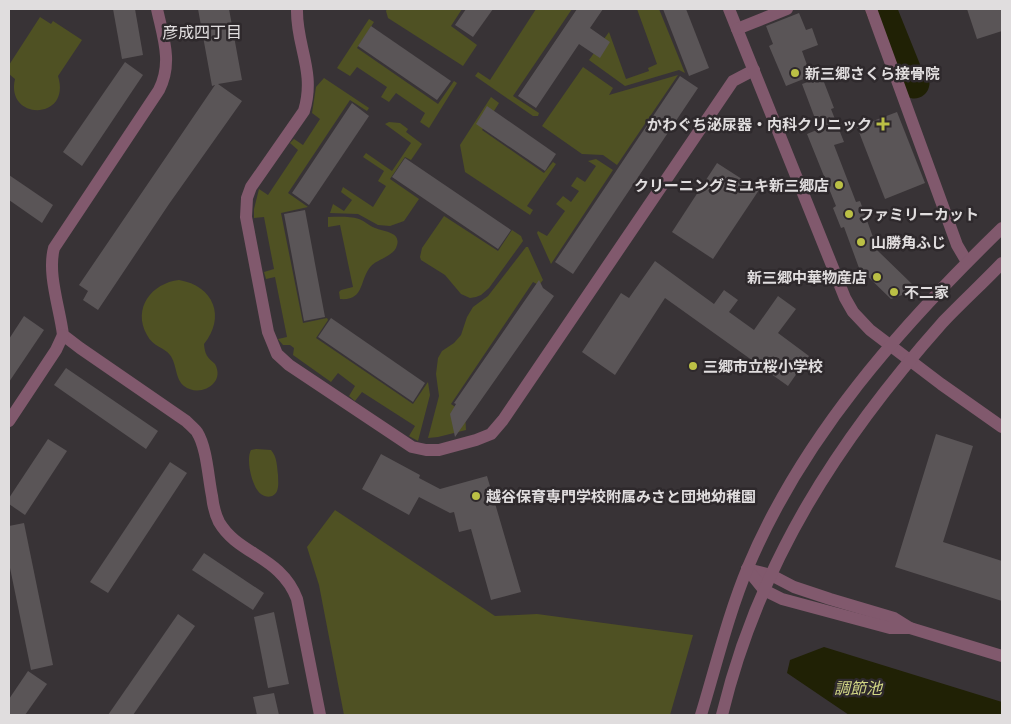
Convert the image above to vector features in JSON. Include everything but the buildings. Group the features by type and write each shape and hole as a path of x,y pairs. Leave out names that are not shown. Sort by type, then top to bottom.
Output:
{"street":[{"path":"9,420 56,350 63,335 52,268 54,248 165,79 166,56 157,9"},
{"path":"297,9 309,80 309,96 304,111 251,187 247,198 246,217 272,344 277,354 289,366 412,448 426,450 439,450 476,440 491,434 504,420 733,81 754,70"},
{"path":"729,9 845,298 853,312 870,330 890,346 1002,427"},
{"path":"737,29 787,9"},
{"path":"871,9 954,236 967,262"},
{"path":"701,715 747,569 762,536 799,469 843,405 890,346 967,262 1002,228"},
{"path":"722,715 731,676 747,629 764,590 786,541 835,458 874,405 944,320 1002,263"},
{"path":"63,335 186,421 196,432 202,445 213,507 226,533 277,569 293,587 320,715"},
{"path":"747,569 771,575 794,587 894,618 910,628 1002,656"},
{"path":"747,569 764,590 782,598 890,628 910,628"}],"green space":[{"path":"387,9 462,9 451,26 477,45 463,66 388,18"},
{"path":"536,9 572,9 513,96 539,113 538,116 533,116 475,76 478,72 490,80"},
{"path":"637,9 659,9 685,73 679,70 625,86 589,60 609,32 626,79 649,71 648,68 657,64"},
{"path":"40,17 51,24 53,21 82,40 58,76 60,91 56,101 48,108 38,110 28,108 19,103 15,93 15,79 9,74 9,65"},
{"path":"369,19 374,22 357,48 438,104 454,81 457,83 429,128 420,122 425,113 396,93 389,102 381,97 387,87 357,67 350,76 337,68"},
{"path":"583,67 613,88 609,95 678,75 617,165 603,155 582,154 542,126"},
{"path":"324,78 369,108 367,111 350,100 288,193 308,207 281,213 303,323 327,318 328,320 316,338 413,404 428,382 430,395 418,441 409,436 415,426 362,392 355,401 349,396 355,386 338,373 331,382 293,355 294,348 290,345 283,345 278,339 287,337 275,277 266,279 264,272 274,269 264,217 254,218 254,209 259,189 268,195 298,150 290,143 294,139 303,145 320,119 312,113 316,87"},
{"path":"491,97 499,103 482,130 544,173 553,162 556,164 527,206 533,210 530,215 465,172 460,145"},
{"path":"389,122 400,123 408,129 406,132 422,144 411,160 405,157 390,179 419,199 404,221 390,226 378,225 358,214 330,213 333,204 344,211 352,200 341,192 343,187 373,207 386,186 378,181 384,171 363,157 366,153 392,171 411,143 385,124"},
{"path":"596,159 613,170 551,264 537,233 538,231 547,236 565,211 556,204 563,196 571,202 579,191 571,186 577,177 585,182 596,166 588,161"},
{"path":"444,216 498,251 512,230 521,236 523,241 489,288 481,295 470,298 461,294 445,275 421,260 422,248"},
{"path":"328,217 359,219 392,234 398,243 394,251 371,266 358,293 348,299 340,299 339,292 353,287 340,225 328,227"},
{"path":"526,247 528,247 543,280 539,285 533,282 451,404 465,414 466,430 428,438 439,396 436,374 438,358 442,351 454,343 461,335 467,317 473,307 488,296"},
{"path":"179,280 191,283 201,289 213,304 215,313 211,334 204,344 207,356 215,364 217,378 214,383 203,390 190,389 181,383 170,355 149,339 143,325 143,307 147,298 160,286"},
{"path":"251,450 271,450 276,459 278,487 275,494 270,497 260,493 255,487 251,476 249,459"},
{"path":"335,510 495,616 537,614 693,635 670,715 344,715 319,585 307,547"}],"water":[{"name":"調節池","path":"824,647 1002,702 1002,715 849,715 787,673 790,660"}],"waterway":[{"path":"881,9 908,76 914,83"}],"place":[{"name":"新三郷さくら接骨院","path":"795,73"},
{"name":"かわぐち泌尿器・内科クリニック","path":"883,124"},
{"name":"クリーニングミユキ新三郷店","path":"839,185"},
{"name":"ファミリーカット","path":"849,214"},
{"name":"山勝角ふじ","path":"861,242"},
{"name":"新三郷中華物産店","path":"877,277"},
{"name":"不二家","path":"894,292"},
{"name":"三郷市立桜小学校","path":"693,366"},
{"name":"越谷保育専門学校附属みさと団地幼稚園","path":"476,496"}],"district":[{"name":"彦成四丁目","path":"202,31"}]}
